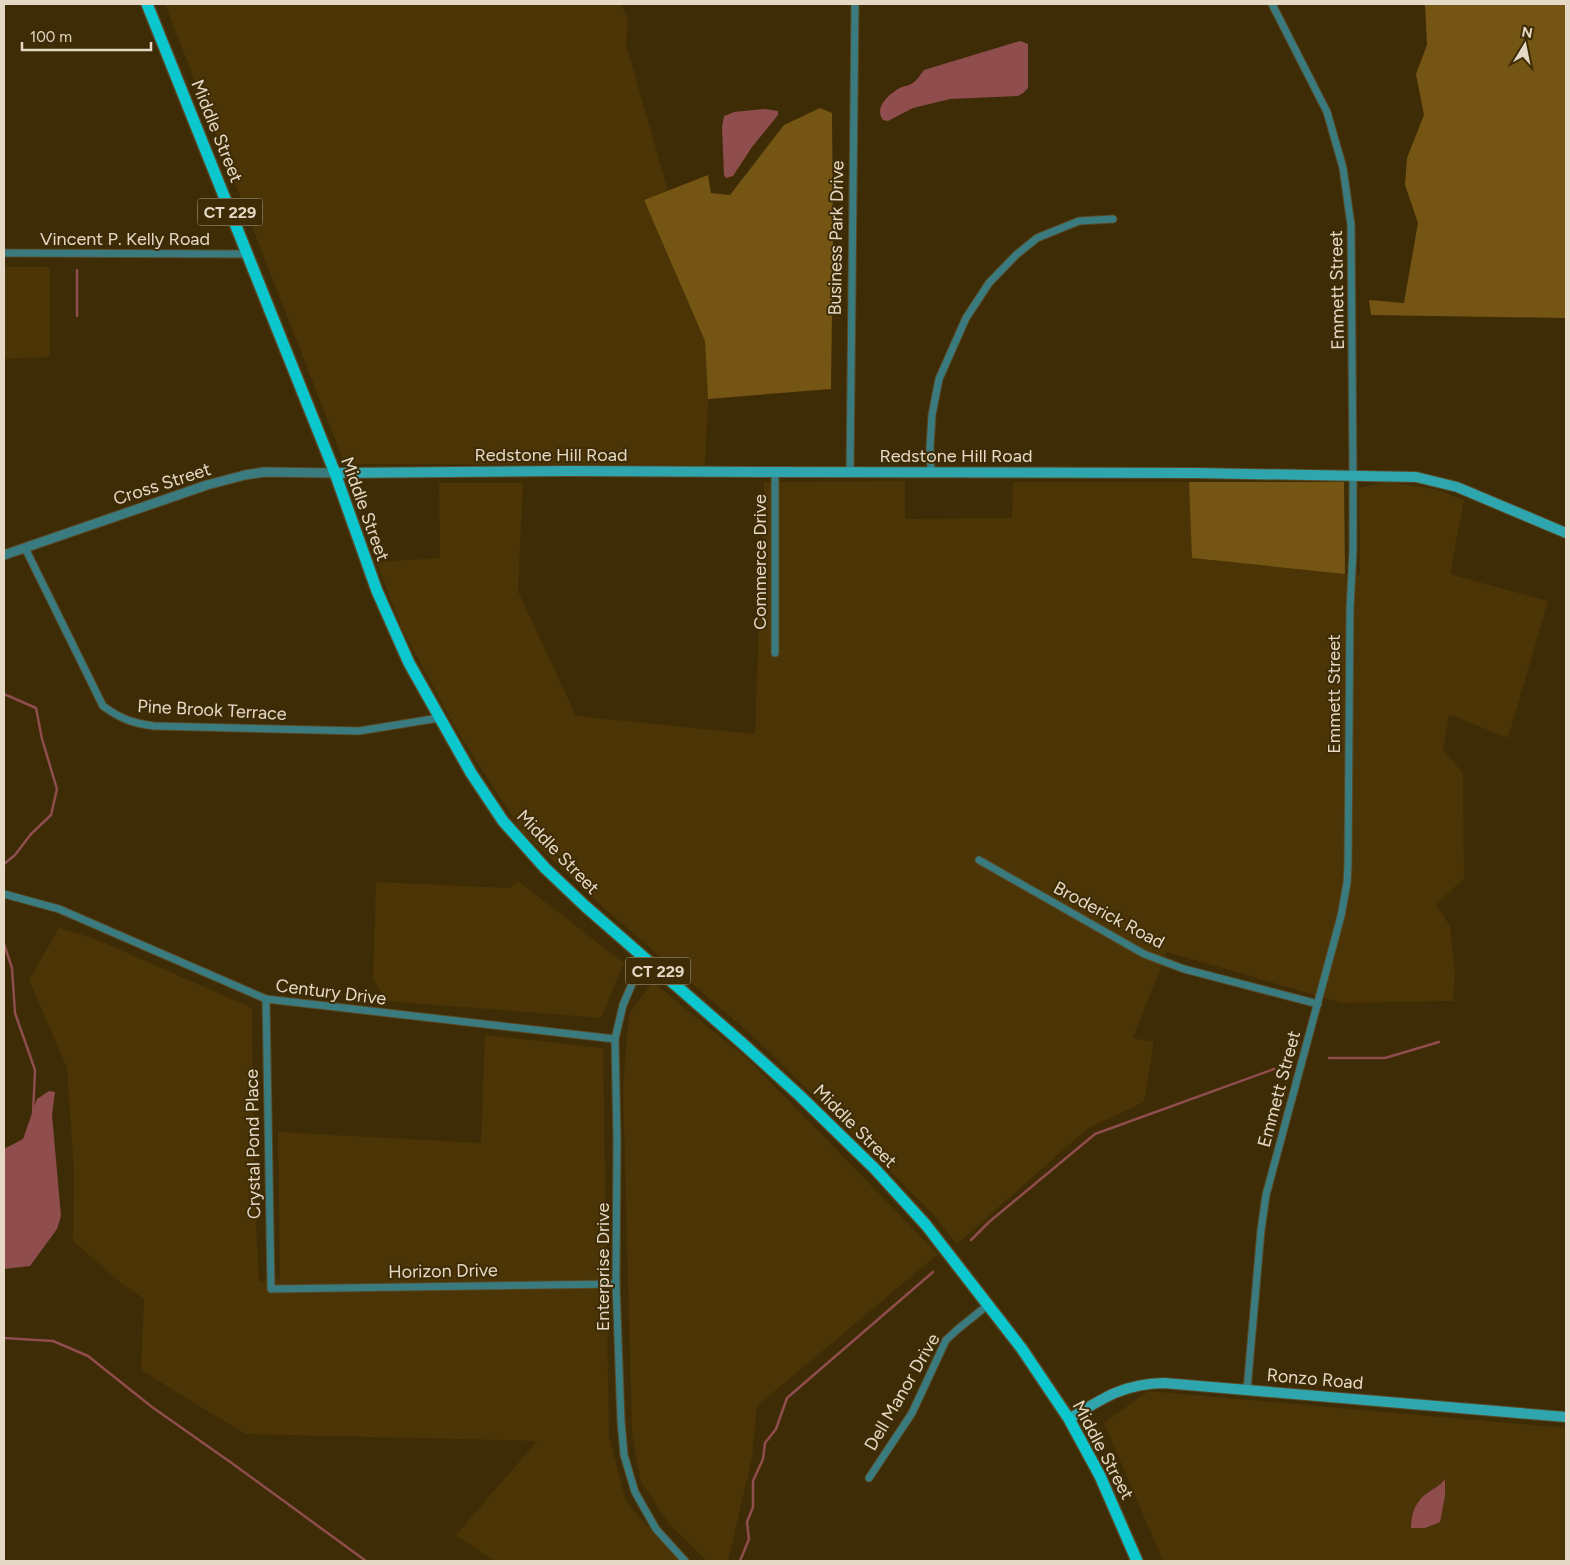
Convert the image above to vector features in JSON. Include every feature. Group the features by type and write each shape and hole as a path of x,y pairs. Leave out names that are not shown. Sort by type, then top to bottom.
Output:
{"main road":[{"name":"Middle Street","path":"147,4 335,473 380,600 409,663 471,773 503,821 522,843 572,893 783,1080 875,1169 926,1225 989,1304 1069,1419 1100,1476 1137,1561"},
{"name":"Redstone Hill Road","path":"335,473 531,471 1353,474 1416,476 1457,486 1566,533"},
{"name":"Ronzo Road","path":"1069,1419 1108,1396 1135,1386 1164,1384 1566,1417"}],"street":[{"name":"Business Park Drive","path":"850,472 855,4"},
{"name":"Emmett Street","path":"1247,1390 1261,1230 1266,1195 1343,908 1348,863 1350,618 1353,551 1351,225 1343,168 1327,112 1272,4"},
{"path":"931,473 932,415 939,379 966,318 989,284 1016,255 1037,238 1079,221 1113,219"},
{"name":"Vincent P. Kelly Road","path":"4,254 247,254"},
{"name":"Cross Street","path":"4,555 207,485 246,475 264,472 335,473"},
{"name":"Commerce Drive","path":"775,653 776,472"},
{"name":"Pine Brook Terrace","path":"25,548 103,706 117,716 135,724 359,730 439,718"},
{"name":"Broderick Road","path":"979,860 1144,954 1184,969 1318,1004"},
{"name":"Century Drive","path":"4,894 59,909 266,999 615,1039"},
{"name":"Enterprise Drive","path":"648,962 632,984 623,1005 615,1039 617,1140 616,1284 621,1422 624,1455 635,1492 656,1529 685,1561"},
{"name":"Crystal Pond Place","path":"266,999 271,1290"},
{"name":"Horizon Drive","path":"271,1290 616,1284"},
{"name":"Dell Manor Drive","path":"869,1478 912,1413 946,1340 989,1304"}],"shaded area":[{"path":"165,4 621,4 628,19 626,44 668,190 644,200 705,341 708,399 705,465 354,464 344,462"},
{"path":"1425,4 1566,4 1566,318 1371,315 1369,300 1404,303 1418,223 1405,185 1407,158 1424,115 1416,74 1427,45"},
{"path":"1020,41 1028,44 1028,88 1018,96 950,99 913,108 888,121 883,120 880,115 880,110 885,100 898,89 913,83 924,70"},
{"path":"820,108 832,113 831,389 708,399 705,341 644,200 708,175 711,193 730,195 784,125"},
{"path":"764,109 778,111 778,115 752,147 733,176 726,178 724,175 722,127 724,116 734,112"},
{"path":"4,267 50,267 50,357 4,359"},
{"path":"905,481 905,519 1012,518 1013,482 1189,482 1193,558 1360,575 1359,488 1387,482 1435,489 1464,500 1450,574 1548,601 1508,738 1449,714 1443,750 1463,773 1464,878 1436,905 1450,926 1455,972 1453,1001 1342,1003 1167,952 1133,1038 1154,1042 1144,1102 1087,1129 957,1244 930,1211 754,1037 606,910 523,833 457,731 402,629 376,562 440,558 439,483 523,483 518,591 576,716 755,734 764,482"},
{"path":"1189,482 1344,482 1345,574 1192,558"},
{"path":"518,881 624,963 601,1018 387,1001 373,979 376,882 509,888"},
{"path":"59,928 93,938 252,1008 254,1178 259,1282 280,1279 278,1132 481,1143 485,1035 603,1048 609,1437 626,1502 679,1561 494,1561 456,1535 537,1441 245,1434 141,1370 144,1299 121,1283 73,1241 74,1173 67,1068 29,980"},
{"path":"653,982 750,1061 938,1254 757,1406 752,1458 728,1561 707,1561 669,1524 640,1480 632,1432 623,1087 629,1013"},
{"path":"49,1091 55,1092 52,1115 61,1216 57,1229 30,1266 4,1269 4,1149 23,1139 37,1099"},
{"path":"1148,1391 1566,1428 1566,1561 1163,1561 1104,1423"},
{"path":"1445,1479 1445,1496 1440,1522 1425,1528 1411,1528 1413,1512 1418,1503 1424,1495 1440,1485"}],"waterway":[{"path":"77,270 77,316"},
{"path":"4,694 36,708 42,739 57,789 51,815 31,834 15,855 4,864"},
{"path":"4,944 12,968 15,1013 35,1070 33,1115"},
{"path":"1329,1058 1385,1058 1439,1042"},
{"path":"971,1240 989,1222 1095,1134 1274,1069"},
{"path":"740,1561 749,1539 747,1522 753,1507 753,1481 763,1459 765,1443 776,1429 787,1398 933,1272"},
{"path":"4,1338 53,1341 88,1356 152,1407 366,1561"}]}
